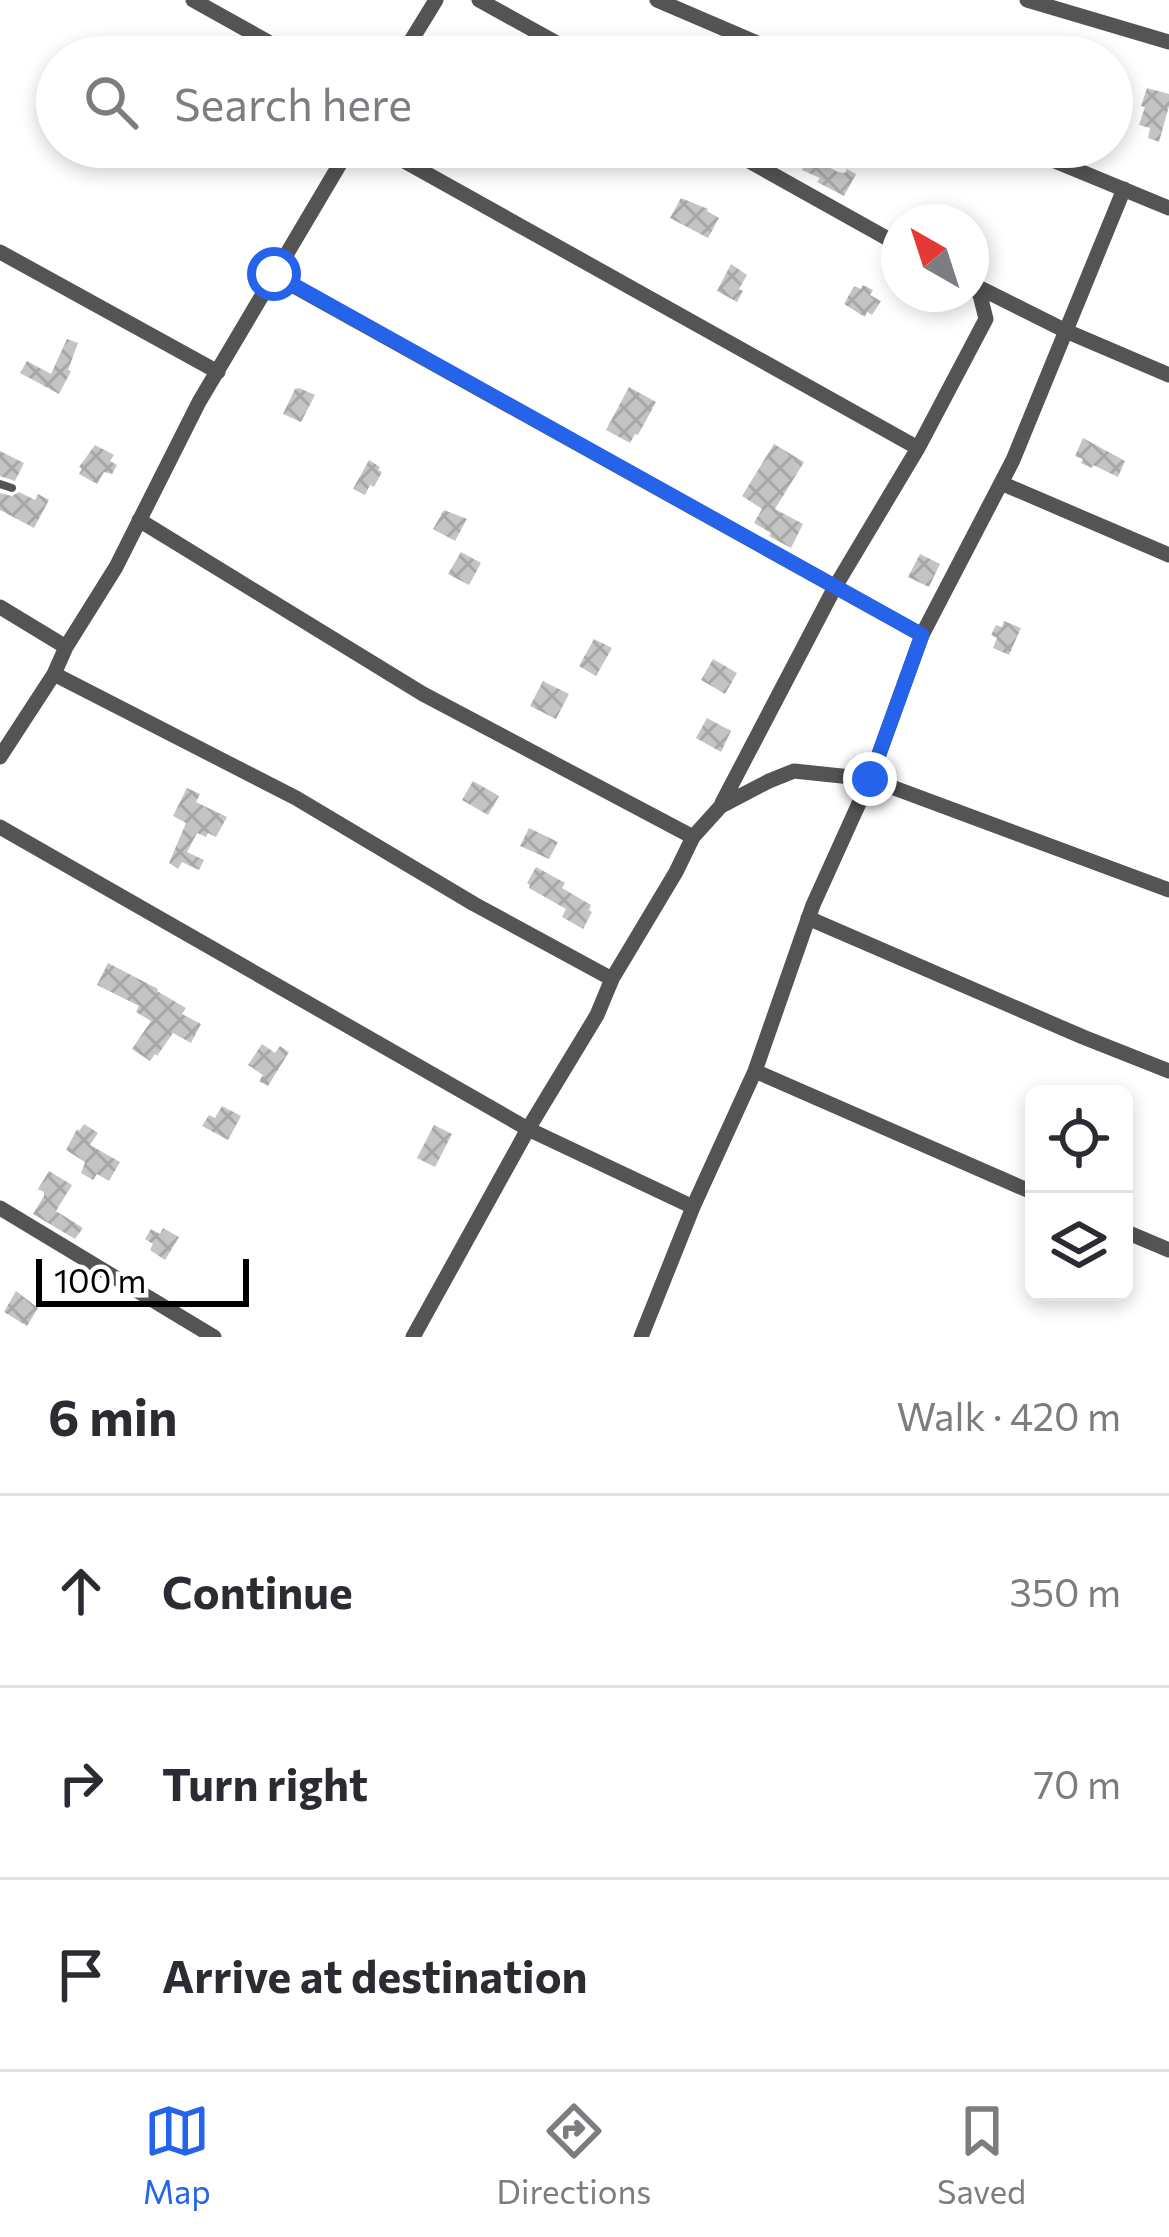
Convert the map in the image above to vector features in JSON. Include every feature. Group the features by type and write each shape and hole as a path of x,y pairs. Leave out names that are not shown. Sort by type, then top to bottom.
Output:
{"street":[{"path":"193,0 257,36"},
{"path":"413,36 436,0"},
{"path":"479,0 544,36"},
{"path":"657,0 741,36"},
{"path":"1035,1 1169,42"},
{"path":"0,757 116,567 200,402 337,168"},
{"path":"417,168 918,448"},
{"path":"762,168 881,235"},
{"path":"1072,168 1169,208"},
{"path":"641,1337 755,1071 808,918 870,779 922,635 1001,483 1124,189"},
{"path":"0,252 218,372"},
{"path":"274,274 922,635"},
{"path":"989,292 1169,375"},
{"path":"413,1337 693,837 721,806 835,587 918,448 986,319 984,312"},
{"path":"1001,483 1169,555"},
{"path":"139,520 423,694 693,837"},
{"path":"0,607 65,647"},
{"path":"54,674 296,798 612,979"},
{"path":"721,806 794,771 870,779 1169,890"},
{"path":"0,827 528,1129 693,1207"},
{"path":"808,918 1169,1071"},
{"path":"755,1071 1025,1189"},
{"path":"0,1208 214,1337"},
{"path":"1133,1236 1169,1250"}],"lane":[{"path":"0,484 12,488"}],"building":[{"path":"1147,88 1169,94 1159,142 1148,138 1150,128 1139,125"},
{"path":"830,168 845,173 847,169 856,174 844,196 802,170"},
{"path":"681,198 719,218 708,238 670,218"},
{"path":"731,264 747,275 737,302 717,291"},
{"path":"863,285 873,290 870,295 881,301 865,317 844,304 854,286 861,289"},
{"path":"67,339 78,343 59,394 20,373 27,361 51,374"},
{"path":"629,387 656,402 630,443 606,430"},
{"path":"299,388 315,395 301,422 283,414"},
{"path":"1083,438 1125,461 1118,477 1081,463 1083,459 1075,456"},
{"path":"774,444 804,462 775,509 803,524 791,548 754,523 762,509 742,496"},
{"path":"95,445 114,455 110,461 117,465 112,474 104,472 97,484 79,474"},
{"path":"0,451 24,463 15,481 0,476"},
{"path":"369,460 382,472 365,495 353,489"},
{"path":"19,492 35,500 38,494 49,500 34,528 0,510 0,493 12,496"},
{"path":"444,510 467,519 455,541 433,529"},
{"path":"461,552 481,563 469,585 448,574"},
{"path":"920,554 940,564 929,587 908,577"},
{"path":"1004,621 1021,628 1009,655 993,648 997,638 991,635"},
{"path":"594,639 612,648 596,676 579,666"},
{"path":"713,659 737,673 725,694 701,680"},
{"path":"543,681 569,694 556,719 530,706"},
{"path":"707,718 731,731 721,752 696,738"},
{"path":"473,781 499,796 488,815 462,800"},
{"path":"187,788 200,794 196,802 227,817 216,837 197,833 187,852 204,860 199,870 182,862 178,869 169,863 186,823 173,816"},
{"path":"529,828 558,842 549,859 520,846"},
{"path":"536,867 591,905 583,929 562,917 566,909 529,888"},
{"path":"108,963 186,1008 182,1014 201,1024 191,1043 173,1033 150,1061 132,1049 151,1021 136,1012 139,1006 97,985"},
{"path":"262,1044 275,1053 280,1046 289,1052 268,1086 259,1081 263,1075 248,1065"},
{"path":"222,1106 241,1116 228,1140 202,1126"},
{"path":"84,1124 98,1133 90,1145 120,1162 109,1181 81,1173 85,1162 66,1150"},
{"path":"434,1125 452,1134 435,1167 417,1158"},
{"path":"49,1171 72,1185 56,1211 83,1228 75,1239 33,1214 44,1196 38,1189"},
{"path":"163,1228 179,1237 165,1260 150,1250 153,1244 145,1239 151,1229 160,1234"},
{"path":"16,1291 38,1308 27,1326 4,1312"}],"route":[{"path":"274,274 922,635 870,779"}]}
